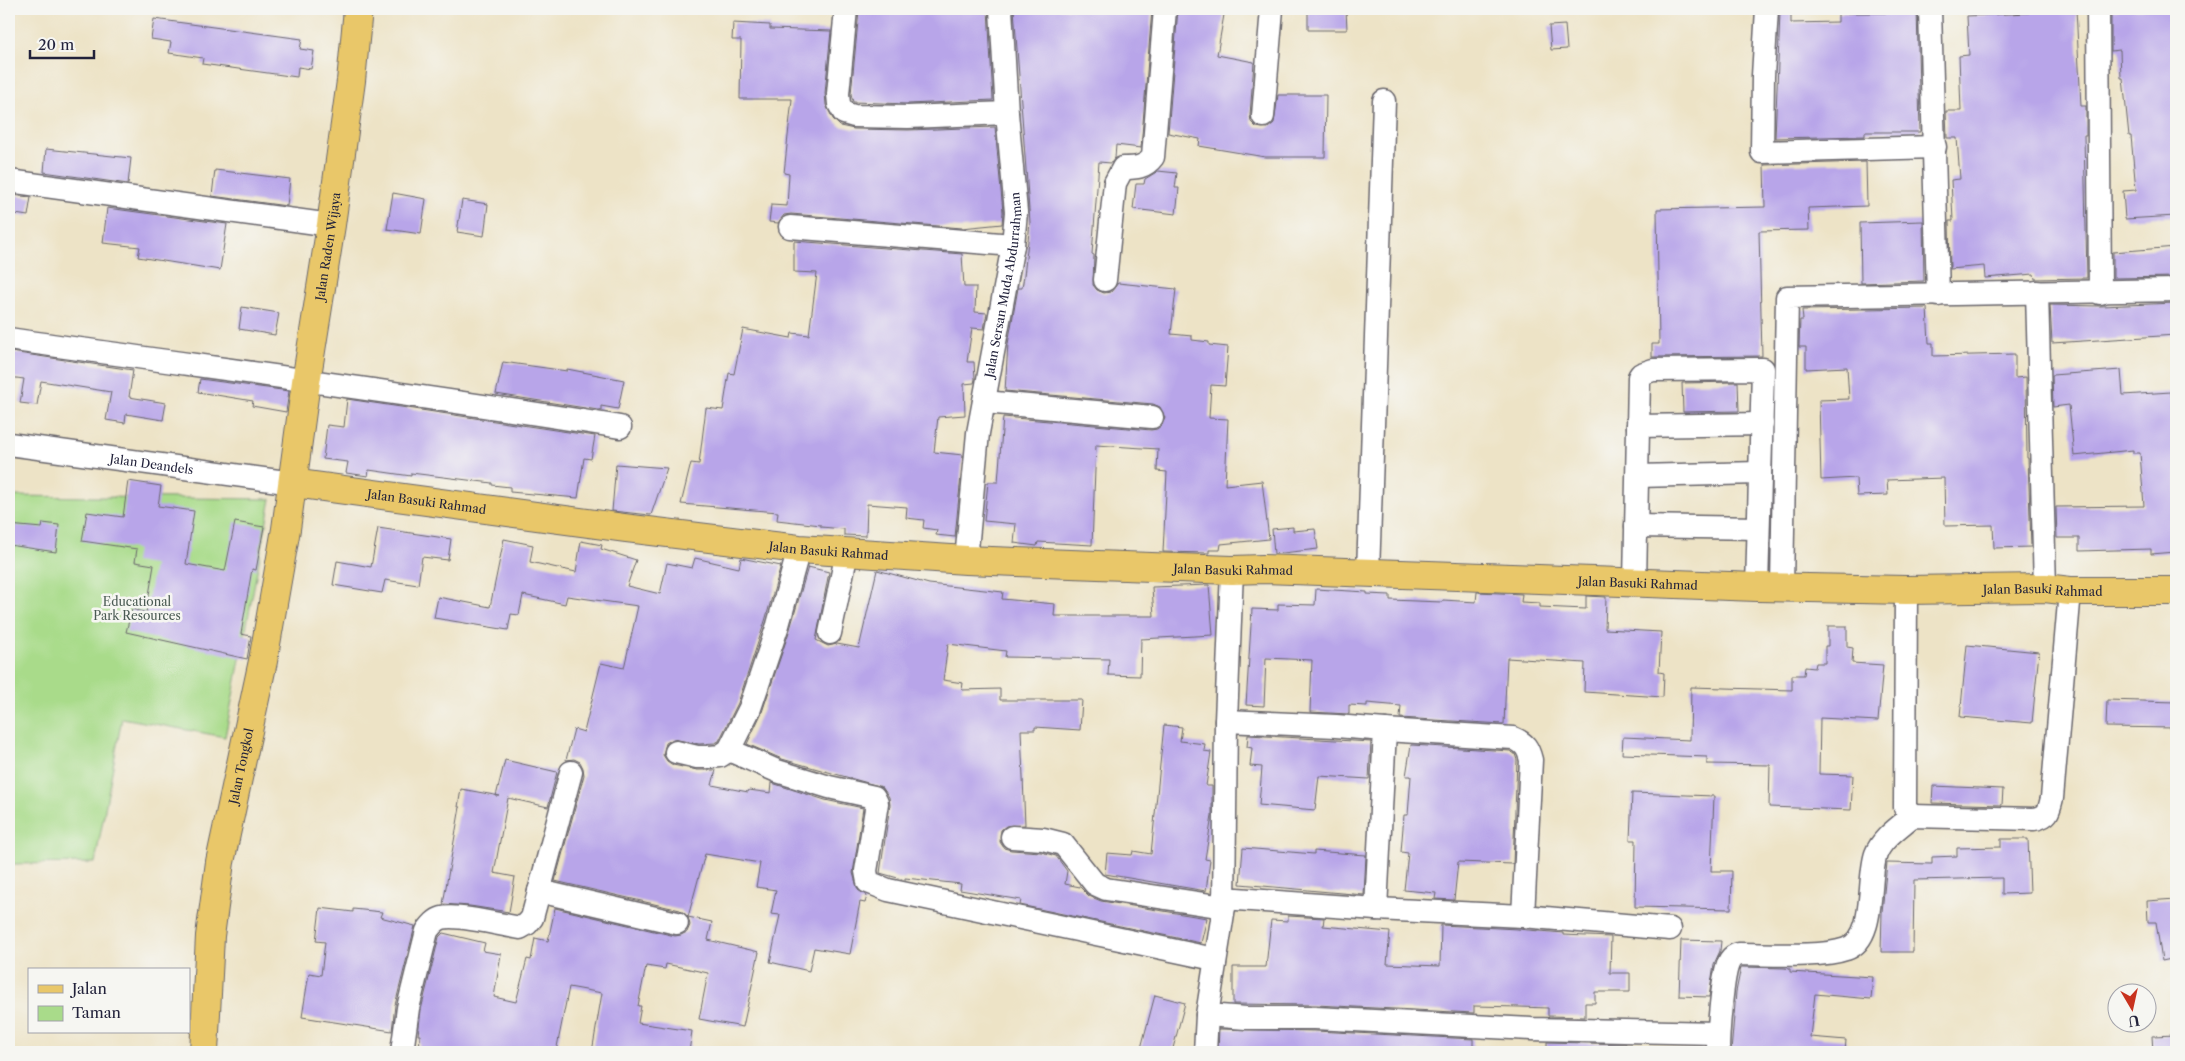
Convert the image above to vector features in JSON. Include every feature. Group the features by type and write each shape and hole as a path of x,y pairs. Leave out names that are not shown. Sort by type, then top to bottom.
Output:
{"main road":[{"name":"Jalan Raden Wijaya","path":"293,483 306,382 331,225 351,81 358,9"},
{"name":"Jalan Basuki Rahmad","path":"293,483 625,528 798,549 966,560 1770,587 2176,592"},
{"name":"Jalan Tongkol","path":"204,1052 210,936 220,862 260,672 293,483"}],"street":[{"path":"846,9 838,94 839,104 844,113 854,116 908,117 1007,113"},
{"name":"Jalan Sersan Muda Abdurrahman","path":"966,560 978,433 1013,246 1016,212 1007,113 1001,9"},
{"path":"1104,280 1115,183 1118,174 1123,168 1139,168 1149,162 1152,157 1166,9"},
{"path":"1263,116 1272,9"},
{"path":"1767,9 1763,76 1762,152 1935,147"},
{"path":"1930,9 1938,295"},
{"path":"2098,9 2100,293"},
{"path":"1368,573 1384,101"},
{"path":"9,181 331,225"},
{"path":"790,227 1013,246"},
{"path":"1770,587 1787,297 2037,292 2100,293 2176,290"},
{"path":"1207,1016 1315,1018 1531,1028 1718,1042 1728,965 1735,955 1833,953 1849,948 1859,939 1865,926 1870,907 1873,866 1876,853 1885,839 1912,816 2034,819 2043,818 2048,814 2052,798 2058,590 2037,292"},
{"path":"9,339 306,382 470,403 620,427"},
{"path":"1635,583 1639,377 1641,374 1653,370 1763,370 1758,528 1770,587"},
{"path":"984,402 1152,417"},
{"path":"1638,426 1762,424"},
{"name":"Jalan Deandels","path":"9,444 293,483"},
{"path":"1638,476 1759,473"},
{"path":"1636,526 1758,528"},
{"path":"676,752 710,758 720,756 729,750 750,708 778,625 798,549"},
{"path":"830,633 847,552"},
{"path":"1205,1052 1207,1016 1223,902 1226,721 1232,570"},
{"path":"1906,590 1905,808 1912,816"},
{"path":"1226,721 1336,726 1513,738 1522,742 1528,749 1531,760 1523,916"},
{"path":"1376,909 1385,730"},
{"path":"729,750 776,771 828,787 874,797 877,803 866,871 868,882 873,885 1030,922 1214,959"},
{"path":"402,1052 408,1008 427,931 432,924 441,918 454,918 520,928 528,924 532,918 571,772"},
{"path":"1012,837 1043,839 1063,844 1095,884 1106,889 1223,902 1523,916 1670,929"},
{"path":"539,890 677,922"}],"green space":[{"name":"Educational Park Resources","path":"9,496 271,499 225,737 122,718 95,863 9,864"}],"building":[{"path":"869,9 988,9 993,100 908,104 853,102 851,94 859,11"},
{"path":"1014,9 1152,9 1141,148 1116,145 1115,158 1111,163 1099,162 1092,254 1094,255 1093,285 1097,290 1104,293 1111,292 1118,283 1176,289 1171,334 1192,336 1192,340 1209,342 1209,345 1228,347 1225,386 1211,385 1209,418 1228,419 1225,485 1262,481 1269,539 1221,544 1220,550 1209,550 1209,553 1163,552 1167,472 1157,471 1158,449 1096,445 1092,545 1038,542 1037,546 1014,543 1016,524 984,521 988,482 998,482 1003,417 1151,430 1157,429 1162,425 1165,418 1160,407 1153,404 1005,391 1008,344 1018,288 1022,288 1030,223"},
{"path":"1178,9 1225,9 1217,55 1254,62 1250,115 1251,122 1256,127 1268,128 1274,123 1278,95 1326,95 1325,157 1265,157 1199,146 1200,139 1168,133"},
{"path":"1308,9 1346,9 1347,30 1308,30"},
{"path":"1886,9 1917,9 1920,132 1865,132 1865,136 1775,138 1780,13 1791,13 1791,23 1838,22 1838,13 1886,13"},
{"path":"2076,9 2081,106 2086,106 2086,135 2084,135 2087,278 2035,279 2034,274 1985,278 1984,266 1950,269 1949,221 1953,221 1951,180 1960,179 1957,138 1947,138 1946,111 1961,111 1959,56 1969,55 1967,16 2029,13 2029,10"},
{"path":"2176,9 2176,216 2125,219 2123,191 2136,190 2131,136 2129,136 2123,78 2121,78 2120,50 2111,51 2111,10"},
{"path":"154,19 302,39 300,49 314,51 311,69 298,67 297,77 202,64 203,58 169,53 171,42 151,39"},
{"path":"733,23 770,25 770,29 831,31 825,93 826,105 833,119 840,126 854,129 908,130 995,127 1003,212 1002,224 962,228 791,214 784,215 778,223 769,222 771,205 787,206 789,174 784,173 792,99 740,99 741,40 732,40"},
{"path":"1565,25 1567,49 1551,50 1549,26"},
{"path":"46,149 131,158 128,184 44,172"},
{"path":"1866,162 1867,206 1808,208 1809,230 1759,231 1762,356 1652,357 1652,344 1659,344 1657,209 1765,207 1764,165"},
{"path":"215,170 290,179 287,206 212,196"},
{"path":"1158,171 1177,173 1175,188 1179,188 1176,214 1133,209 1136,184 1144,184 1145,179"},
{"path":"393,193 426,199 421,234 387,229"},
{"path":"9,196 31,197 28,216 9,213"},
{"path":"462,200 488,204 484,236 457,232"},
{"path":"107,208 227,224 220,270 138,257 140,247 103,243"},
{"path":"1923,221 1924,281 1861,283 1860,223"},
{"path":"794,241 962,254 964,287 976,287 975,312 987,313 984,329 972,328 967,362 974,362 975,379 974,383 964,384 965,415 938,417 934,452 963,455 955,537 936,535 937,530 923,528 924,520 906,518 907,507 867,504 866,536 844,535 844,529 777,520 778,512 681,504 691,463 699,464 706,408 723,410 729,373 734,374 743,329 791,338 792,333 809,335 817,273 794,272"},
{"path":"2176,247 2176,277 2113,278 2113,252"},
{"path":"2176,303 2176,335 2052,343 2050,305 2101,306"},
{"path":"242,307 279,313 275,335 239,329"},
{"path":"1927,308 1929,343 1933,343 1933,356 2015,354 2015,378 2026,377 2031,547 1994,548 1993,525 1945,526 1944,478 1887,480 1888,495 1857,496 1856,478 1821,480 1819,400 1849,399 1847,367 1806,369 1806,347 1799,347 1800,320 1803,320 1802,310"},
{"path":"11,352 133,370 129,397 166,403 163,420 126,414 125,423 106,420 111,392 41,381 37,405 20,403 24,379 9,377"},
{"path":"503,362 567,371 567,369 624,380 618,409 601,406 601,410 598,410 496,394"},
{"path":"2121,370 2123,395 2171,392 2174,423 2176,423 2176,552 2151,554 2151,549 2079,551 2079,538 2057,538 2056,507 2144,506 2140,453 2133,453 2133,450 2074,456 2069,405 2053,407 2052,375"},
{"path":"200,379 289,391 286,412 252,406 253,401 198,392"},
{"path":"1738,382 1739,411 1683,412 1682,383"},
{"path":"347,399 595,436 591,459 584,458 578,498 510,492 510,487 492,485 492,483 411,473 411,476 369,470 368,476 346,473 348,462 323,459 327,425 344,427"},
{"path":"616,464 667,468 651,515 612,511"},
{"path":"128,481 161,486 158,506 194,511 186,564 225,571 235,522 264,527 256,570 252,569 241,634 251,636 247,659 126,632 132,609 146,613 154,565 135,562 137,549 82,541 87,512 123,517"},
{"path":"43,523 59,525 56,552 9,545 9,525 42,528"},
{"path":"1293,527 1293,531 1315,529 1318,549 1274,554 1272,529"},
{"path":"378,528 451,539 448,560 422,557 418,585 385,580 382,593 333,585 337,561 371,567"},
{"path":"504,539 533,545 530,562 576,572 581,541 602,545 601,549 636,560 627,586 660,594 667,563 692,568 695,558 739,568 741,558 781,566 738,703 719,741 699,744 673,739 666,743 663,755 673,765 697,770 716,770 712,785 748,792 749,790 771,793 772,783 825,800 863,808 853,873 858,890 867,896 865,903 860,902 850,954 814,948 809,971 770,962 780,915 771,914 776,890 756,887 760,863 705,854 688,917 680,910 555,881 584,775 580,762 574,759 566,760 574,729 584,732 601,663 624,668 638,606 567,596 565,604 523,595 519,615 511,614 508,630 434,618 438,597 490,607"},
{"path":"808,567 829,572 816,640 828,646 837,644 859,648 877,570 929,584 1003,592 1002,599 1055,604 1054,616 1154,616 1152,587 1209,585 1213,635 1141,639 1140,676 1108,675 1109,659 1005,657 1006,651 948,644 943,680 963,683 962,690 1000,689 1000,700 1082,700 1080,730 1035,727 1035,730 1021,730 1025,825 1006,826 1001,830 1000,842 1004,848 1011,850 1041,852 1056,856 1067,871 1065,884 1080,887 1089,896 1101,901 1207,918 1201,943 1020,905 1021,900 960,890 961,884 905,878 905,880 880,873 890,805 889,797 882,787 782,759 747,744 762,712 790,629"},
{"path":"1316,589 1390,595 1390,600 1442,602 1443,600 1476,602 1477,592 1522,594 1521,602 1540,603 1540,607 1586,609 1586,596 1606,597 1605,629 1661,632 1659,672 1664,673 1663,697 1584,692 1585,663 1507,658 1504,724 1400,718 1401,706 1367,703 1367,706 1349,705 1349,714 1310,712 1312,660 1266,658 1264,706 1246,705 1252,609 1278,610 1278,604 1315,605"},
{"path":"1828,626 1847,626 1847,647 1853,648 1852,663 1883,665 1878,721 1820,718 1819,774 1853,775 1851,810 1769,807 1770,765 1707,764 1707,757 1622,754 1623,737 1690,740 1691,687 1792,690 1792,675 1804,675 1805,667 1815,668 1816,663 1825,663 1825,646 1828,646"},
{"path":"1967,645 2039,652 2032,723 1960,717"},
{"path":"2107,700 2176,702 2176,728 2106,727"},
{"path":"1164,725 1182,727 1180,741 1205,744 1204,751 1211,752 1206,786 1212,786 1212,816 1205,859 1210,860 1206,891 1105,874 1107,853 1132,855 1133,851 1151,854"},
{"path":"1248,735 1371,742 1369,779 1319,776 1315,810 1259,805 1262,767 1250,766 1252,748 1247,747"},
{"path":"1411,745 1510,751 1515,754 1517,760 1513,864 1458,862 1454,900 1435,899 1436,893 1404,890 1408,853 1401,852 1404,815 1408,815 1411,776 1406,776"},
{"path":"505,760 557,772 548,807 508,798 494,873 515,877 509,912 443,904 460,807 458,807 461,789 496,795"},
{"path":"1933,786 2003,789 2002,805 1932,803"},
{"path":"1632,793 1714,796 1711,871 1732,871 1731,909 1635,907 1636,840 1630,840"},
{"path":"2001,839 2028,839 2030,893 2002,894 2002,878 1914,880 1913,952 1881,952 1882,912 1887,863 1932,864 1932,857 1957,856 1957,848 2001,847"},
{"path":"1243,848 1314,854 1314,851 1366,855 1364,895 1240,884"},
{"path":"2176,899 2176,958 2162,961 2156,922 2148,922 2147,901"},
{"path":"320,908 353,912 353,909 382,912 380,917 415,926 395,1005 392,1031 302,1017 309,973 321,975 325,942 316,941"},
{"path":"555,908 675,936 687,932 690,925 688,917 712,922 708,940 759,952 743,1027 699,1019 708,973 666,964 665,969 646,966 638,1006 641,1006 638,1023 692,1031 689,1052 592,1052 602,993 569,987 556,1052 419,1052 420,1035 418,1035 421,1010 439,937 443,933 485,943 483,951 501,954 494,997 516,1002 527,959 531,960 535,938 548,941"},
{"path":"1288,916 1324,918 1323,926 1390,932 1387,964 1440,966 1441,925 1611,937 1610,973 1630,973 1630,992 1595,992 1595,1003 1585,1003 1585,1017 1548,1016 1548,1008 1474,1006 1474,1013 1316,1005 1233,1004 1233,967 1266,967 1271,920 1288,921"},
{"path":"1681,940 1721,941 1720,951 1714,964 1709,997 1679,996"},
{"path":"1741,967 1784,968 1790,969 1790,972 1873,977 1871,999 1815,994 1810,1037 1846,1040 1845,1052 1731,1052 1736,992"},
{"path":"1155,995 1185,1003 1172,1052 1140,1052"},
{"path":"1219,1029 1315,1031 1473,1039 1473,1052 1218,1052"},
{"path":"2176,1035 2176,1052 2153,1052 2152,1036"},
{"path":"1547,1042 1626,1044 1625,1052 1547,1052"}]}
